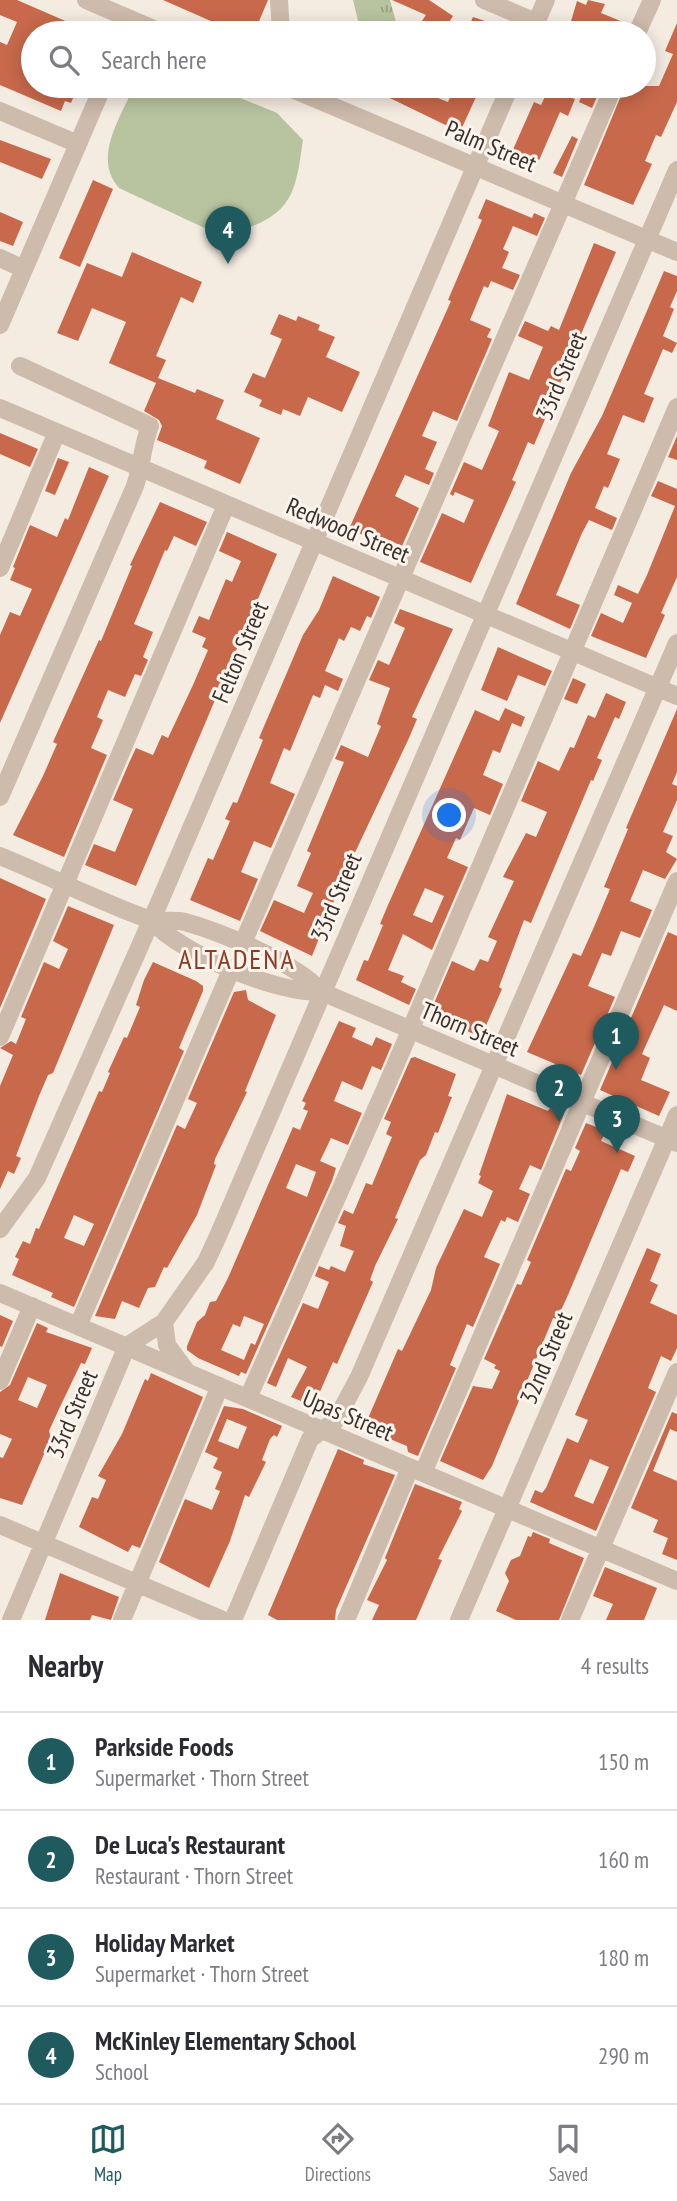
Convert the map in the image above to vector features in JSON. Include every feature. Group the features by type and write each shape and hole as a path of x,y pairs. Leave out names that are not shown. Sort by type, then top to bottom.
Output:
{"street":[{"path":"86,0 120,21"},
{"path":"279,0 280,21"},
{"path":"484,0 522,21"},
{"path":"537,21 546,0"},
{"path":"643,21 652,0"},
{"path":"0,325 98,98"},
{"name":"Palm Street","path":"314,98 677,252"},
{"name":"Felton Street","path":"0,1229 37,1178 505,98"},
{"path":"242,945 609,98"},
{"path":"0,111 78,144"},
{"name":"33rd Street","path":"11,1620 127,1346 164,1322 206,1262 677,170"},
{"path":"0,258 24,269"},
{"path":"0,797 142,468 142,445 150,426 20,366"},
{"path":"248,1398 411,1030 677,407"},
{"name":"Redwood Street","path":"0,408 677,696"},
{"path":"0,568 57,432"},
{"path":"0,1037 226,505"},
{"path":"233,1620 310,1439 336,1420 359,1377 677,643"},
{"name":"Thorn Street","path":"0,856 151,920 186,923 242,945 292,967 309,977 322,992"},
{"path":"346,1620 582,1102 677,881"},
{"name":"Thorn Street","path":"151,920 163,933 182,945 232,968 287,990 322,992 672,1141"},
{"path":"78,1326 232,968"},
{"name":"32nd Street","path":"459,1620 672,1141 677,1115"},
{"name":"Upas Street","path":"0,1293 677,1581"},
{"path":"0,1381 32,1306"},
{"path":"164,1322 167,1345 187,1372"},
{"path":"570,1620 677,1372"},
{"path":"122,1620 220,1386"},
{"path":"0,1525 223,1620"}],"green space":[{"path":"353,0 390,0 396,21 358,21"},
{"path":"128,98 240,98 277,113 303,140 296,180 285,204 267,219 233,231 211,231 119,188 111,176 108,164 108,151 116,124"}],"building":[{"path":"0,0 17,0 65,21 21,21 21,94 0,85 0,42 7,45 17,22 0,15"},
{"path":"163,0 268,0 259,21 211,21"},
{"path":"392,0 429,0 453,16 450,21 422,21 426,15"},
{"path":"588,0 605,4 601,13 621,21 571,21 577,1 586,5"},
{"path":"677,23 677,102 661,137 656,135 645,161 652,164 633,205 584,185 620,98 656,98 656,86 659,86 673,54 665,51"},
{"path":"30,98 73,98 71,103 65,101 61,111"},
{"path":"390,98 438,98 448,102 450,98 476,98 460,132"},
{"path":"544,98 575,99 568,116 560,112 537,165 511,154 534,102 541,105"},
{"path":"581,98 597,98 592,108 579,102"},
{"path":"572,136 578,139 562,177 553,173"},
{"path":"0,140 51,159 42,179 0,162"},
{"path":"93,180 113,189 80,267 59,258"},
{"path":"486,199 532,218 534,213 545,218 537,236 513,226 503,249 509,252 502,268 520,275 513,290 491,281 488,288 484,286 470,320 491,329 487,337 492,339 457,421 433,411 422,436 437,442 425,469 434,473 429,485 405,475 395,496 419,508 402,546 382,537 380,542 349,529 451,301 448,300 482,220 478,218"},
{"path":"0,212 23,222 13,246 0,241"},
{"path":"594,243 616,252 534,445 528,442 512,480 516,482 471,583 420,562 442,513 464,523 474,500 455,492 453,496 450,494 464,462 482,470 499,431 488,426 509,372 529,380 543,347 518,336 525,321 548,331 551,326 559,330"},
{"path":"132,252 202,282 193,303 181,297 156,356 166,360 158,378 195,393 197,389 224,400 216,419 260,438 240,484 204,468 207,461 157,440 162,426 159,420 144,411 156,383 109,363 126,322 92,308 78,341 57,333 87,263 122,277"},
{"path":"664,271 677,276 677,291 670,307 674,309 663,336 677,343 672,353 663,349 644,394 654,398 644,423 623,415 607,454 620,459 608,488 604,486 595,508 617,518 612,530 589,520 582,533 556,595 580,605 570,629 516,604 571,473 602,416"},
{"path":"279,314 296,321 298,316 320,325 318,330 335,337 326,357 360,372 342,412 308,397 300,416 283,409 281,415 259,406 262,400 244,392 253,373 265,378 282,339 270,334"},
{"path":"0,433 38,449 30,467 0,454"},
{"path":"677,436 677,460 668,457"},
{"path":"58,458 69,462 55,495 45,491"},
{"path":"89,467 109,476 0,723 0,635 10,612 20,616 32,589 10,580 15,568 13,567 30,525 57,537 65,518 68,520"},
{"path":"658,481 677,489 677,577 661,613 665,615 646,658 591,636 601,613 623,623 632,603 614,595 618,585 638,594 647,575 675,506 651,496"},
{"path":"160,502 207,522 196,546 174,536 167,551 165,550 134,624 153,632 143,657 148,660 141,676 135,674 125,697 108,690 97,717 103,720 91,748 107,755 64,857 13,835 43,776 57,744 53,742 99,640 101,641 132,566 130,565"},
{"path":"227,532 277,554 136,886 85,865 94,844 115,852 133,809 113,800 129,763 136,748 153,755 162,735 168,738 208,650 202,647 206,638 192,632 199,616 209,620 226,579 232,582 241,561 219,551"},
{"path":"333,576 380,597 371,618 367,616 360,631 351,627 344,641 339,638 325,671 343,679 338,691 325,685 320,698 313,695 290,751 284,748 270,783 295,794 271,848 254,841 241,872 258,879 240,921 190,900 208,858 213,860 230,821 225,819 233,802 237,803 263,740 259,738 303,635 319,610"},
{"path":"400,609 453,629 412,717 417,719 343,878 312,956 260,931 274,900 304,913 313,893 297,886 311,853 307,851 344,762 335,759 341,745 368,757 381,726 377,724 390,688 369,680 378,660 389,665 405,628 394,623"},
{"path":"498,647 552,671 545,686 518,675 507,701 481,690"},
{"path":"573,678 586,684 577,704 564,699"},
{"path":"606,693 626,702 619,719 615,717 597,758 602,760 531,923 524,920 499,987 502,989 481,1037 429,1015 452,961 474,971 480,959 488,962 497,941 488,937 514,881 503,877 526,833 536,837 547,812 521,801 538,761 559,771 570,747 574,748 588,715 595,718"},
{"path":"505,708 525,717 521,727 512,723 500,753 493,750 483,775 503,784 490,815 474,808 460,840 456,838 447,858 468,867 432,950 403,934 388,970 404,976 401,982 416,989 409,1005 356,980 364,960 368,961 388,905 475,710 499,721","holes":["425,888 444,896 432,923 413,915"]},
{"path":"677,709 677,772 672,784 677,786 677,800 663,832 673,836 666,852 677,859 665,879 643,870 630,901 652,910 640,938 621,931 611,956 602,953 588,986 615,997 581,1075 527,1052 573,953 581,956 594,927 610,889 604,887 628,829 626,828"},
{"path":"0,878 46,899 0,1008"},
{"path":"68,906 114,925 53,1073 48,1075 39,1096 16,1156 21,1158 14,1174 8,1171 0,1189 0,1086 13,1055 0,1048 11,1041 16,1044 26,1019 21,1017 44,962 59,969 68,949 53,941"},
{"path":"668,932 677,936 677,1011 664,1005 642,1054 650,1058 641,1080 670,1092 659,1116 600,1090"},
{"path":"153,962 196,981 203,986 203,991 179,1048 184,1051 74,1307 51,1297 53,1293 12,1275 19,1259 15,1257 23,1241 30,1244 36,1228 39,1229 99,1091 102,1092 124,1037 127,1038 140,1007 136,1005","holes":["74,1215 94,1224 84,1246 64,1238"]},
{"path":"246,990 248,1000 276,1015 245,1091 247,1092 215,1159 216,1165 197,1215 167,1268 164,1267 155,1287 148,1288 139,1308 122,1301 115,1319 95,1316 177,1125 185,1129 197,1103 188,1099 234,992"},
{"path":"339,1021 356,1028 352,1037 372,1046 376,1037 392,1044 381,1070 372,1066 362,1090 342,1081 334,1101 362,1113 348,1145 331,1138 320,1161 336,1168 332,1181 246,1374 241,1372 239,1376 198,1358 187,1350 187,1346 197,1322 205,1315 210,1302 216,1301 228,1278 293,1127 300,1130 308,1111 303,1109 306,1103 302,1101","holes":["296,1164 316,1172 307,1197 286,1188","244,1316 264,1324 255,1345 251,1343 244,1360 221,1350 233,1324 240,1327"]},
{"path":"415,1057 456,1074 448,1096 452,1097 438,1133 435,1132 426,1155 420,1160 403,1199 395,1218 398,1219 375,1266 370,1280 373,1282 337,1364 333,1362 315,1403 312,1401 311,1405 291,1397 307,1367 288,1358 276,1387 267,1383 303,1303 318,1309 329,1282 315,1276 319,1266 329,1270 331,1266 345,1272 354,1251 340,1246 346,1226 338,1223 344,1210 353,1214 366,1183 372,1185 392,1137 386,1134 391,1122 384,1119 411,1058"},
{"path":"507,1094 548,1111 550,1108 564,1114 541,1170 530,1165 519,1189 530,1194 518,1222 507,1217 505,1222 501,1220 484,1257 500,1264 473,1327 467,1324 450,1365 456,1368 418,1456 408,1452 407,1446 368,1430 370,1425 366,1423 398,1349 402,1351 431,1290 436,1268 464,1209 482,1217 493,1191 478,1183 481,1176 479,1175"},
{"path":"586,1123 606,1131 601,1141 635,1156 628,1172 621,1169 568,1295 557,1319 553,1318 492,1466 483,1480 440,1461 473,1386 492,1389 500,1371 494,1368 496,1365 484,1359 517,1284 521,1285 531,1262 527,1260 566,1169 571,1171 580,1151 575,1148"},
{"path":"647,1248 661,1254 650,1281 658,1285 650,1303 677,1315 677,1348 671,1361 661,1356 648,1388 656,1392 596,1531 530,1502 535,1490 542,1493 546,1488 567,1438 578,1443 588,1420 575,1415","holes":["590,1459 609,1467 593,1504 574,1496"]},
{"path":"0,1315 13,1321 2,1347 0,1346"},
{"path":"37,1323 48,1328 46,1332 92,1348 85,1364 81,1363 49,1431 51,1438 22,1505 0,1498 0,1457 3,1458 12,1439 0,1434 0,1392 10,1385","holes":["28,1377 47,1385 37,1408 18,1400"]},
{"path":"151,1373 203,1397 140,1548 132,1545 128,1552 79,1527 92,1497 98,1499 106,1480 98,1476 122,1434 145,1379 148,1381"},
{"path":"224,1406 243,1409 282,1426 277,1437 274,1435 270,1439 262,1460 266,1462 249,1497 245,1495 230,1541 209,1588 159,1562 185,1499 212,1510 220,1491 215,1489 222,1472 213,1468 218,1458 205,1452","holes":["227,1419 247,1427 238,1449 218,1441"]},
{"path":"672,1412 677,1414 677,1432 670,1429 653,1471 677,1481 677,1560 662,1554 668,1538 653,1532 658,1520 631,1508"},
{"path":"338,1449 364,1460 363,1464 395,1475 336,1610 335,1620 277,1620 268,1615"},
{"path":"415,1484 462,1502 459,1509 462,1511 438,1559 442,1560 416,1620 372,1620 379,1605 367,1600 387,1560 385,1558"},
{"path":"533,1532 550,1539 549,1543 584,1558 559,1620 516,1620 496,1611 509,1581 505,1573 511,1560 520,1556 528,1536 531,1537"},
{"path":"605,1567 657,1588 644,1620 606,1620 613,1604 593,1596"},
{"path":"60,1573 119,1597 111,1620 92,1615 90,1620 45,1620"}],"place":[{"name":"McKinley Elementary School","path":"228,264"},
{"name":"Parkside Foods","path":"616,1070"},
{"name":"De Luca's Restaurant","path":"559,1122"},
{"name":"Holiday Market","path":"617,1153"}],"district":[{"name":"ALTADENA","path":"237,958"}]}
